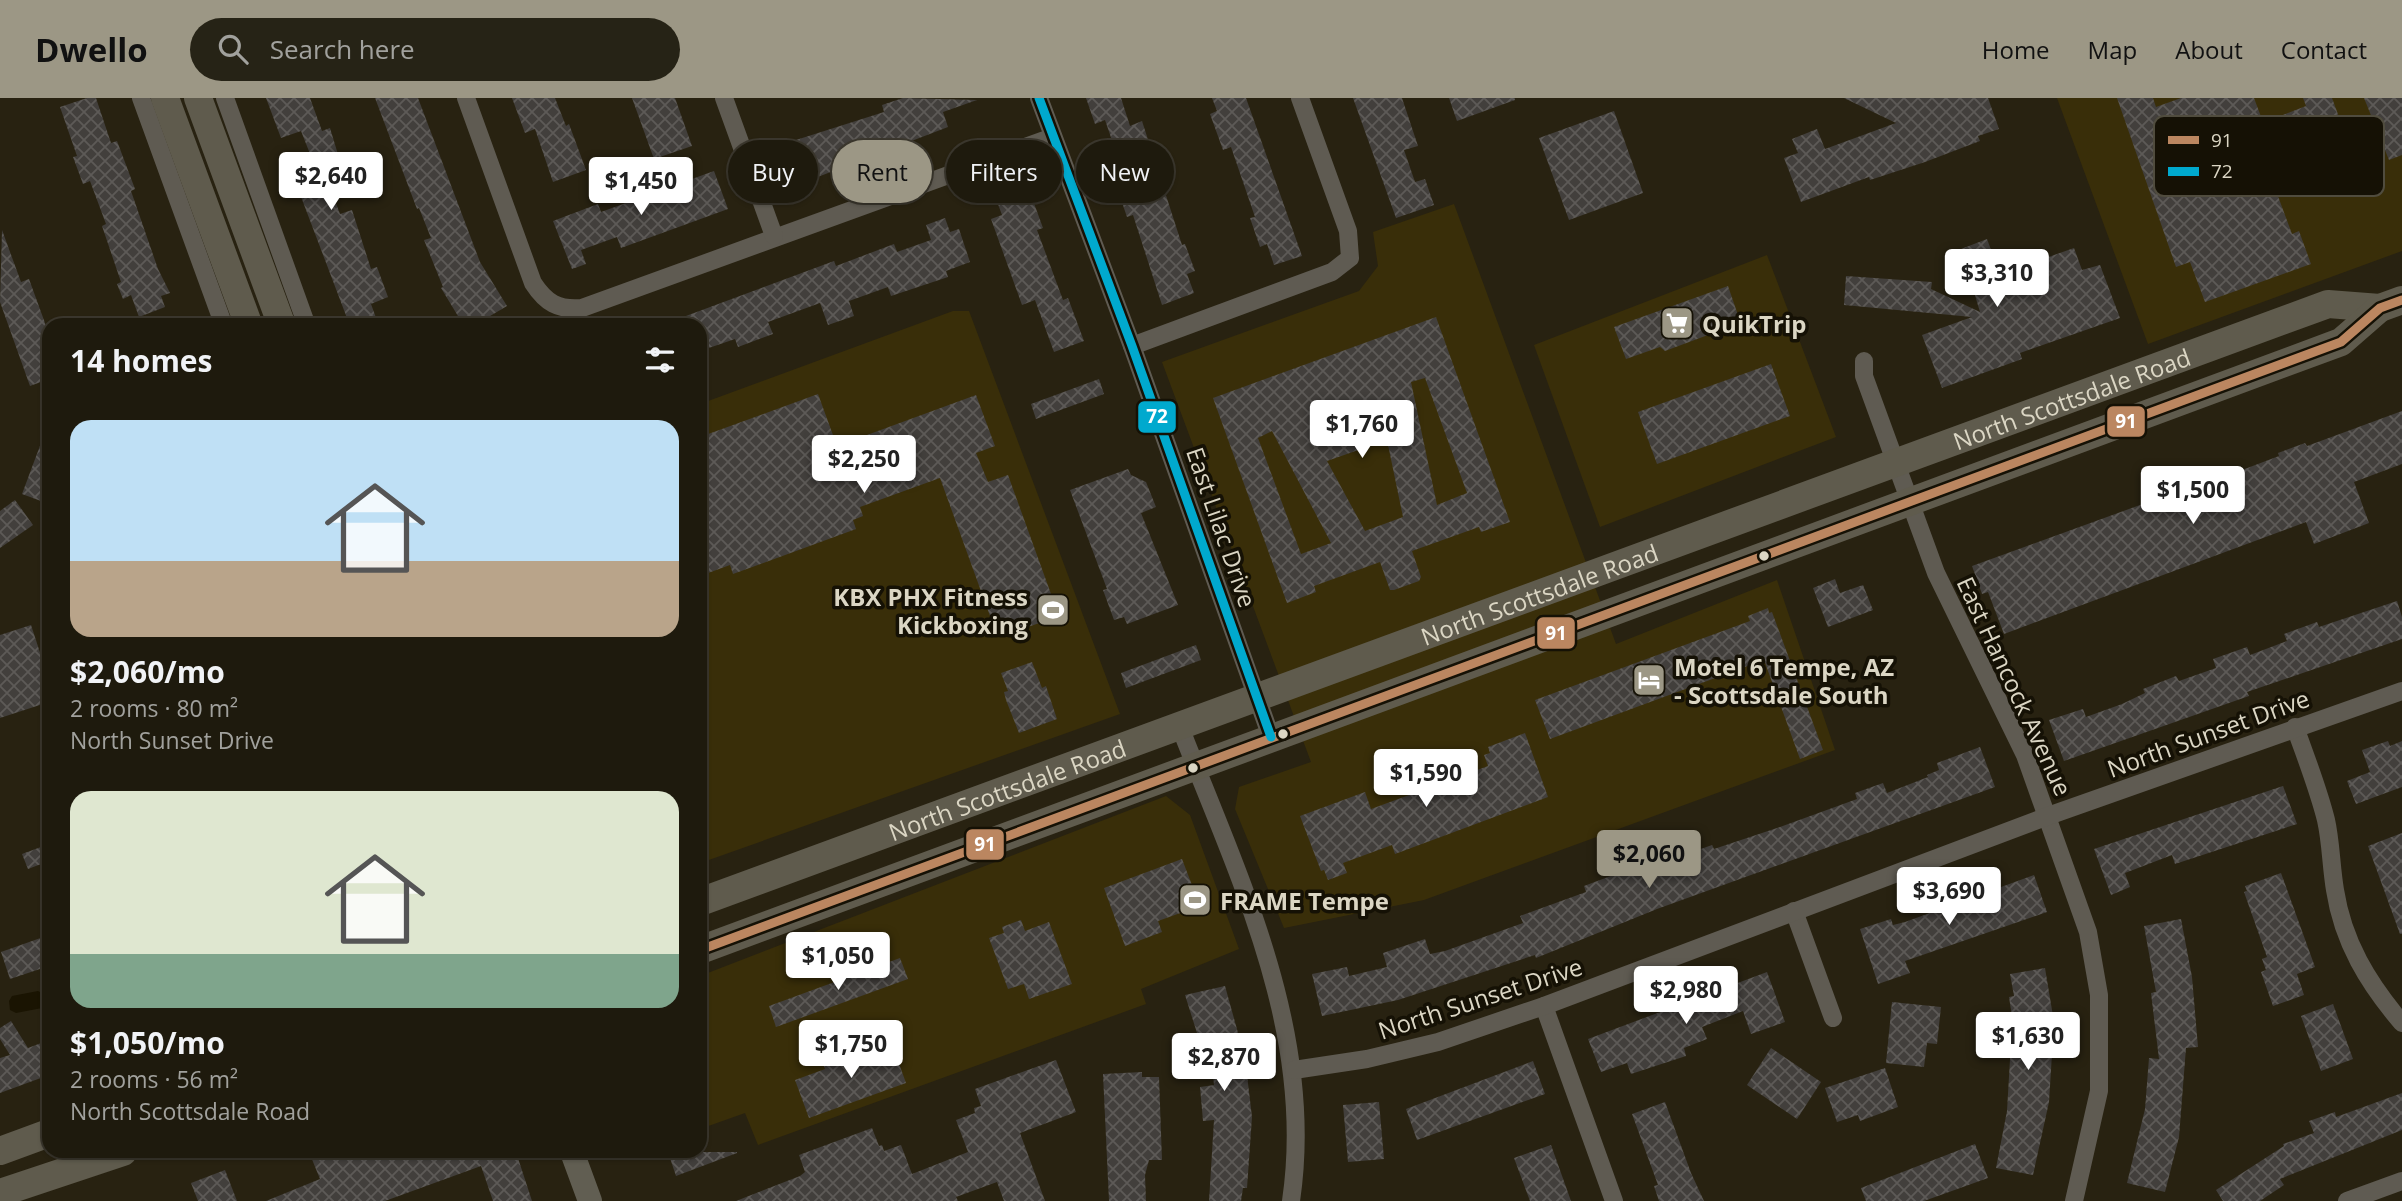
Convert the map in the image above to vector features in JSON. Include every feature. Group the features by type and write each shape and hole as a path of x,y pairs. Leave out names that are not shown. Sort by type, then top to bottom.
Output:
{"main road":[{"path":"165,98 246,318"},
{"path":"198,98 279,318"},
{"name":"North Scottsdale Road","path":"707,899 2328,304 2391,304"},
{"name":"North Scottsdale Road","path":"707,947 2342,342 2391,304"},
{"path":"0,1151 42,1136"},
{"path":"0,1193 105,1158"}],"street":[{"path":"141,98 221,318"},
{"path":"225,98 304,318"},
{"path":"466,98 533,283 549,302 564,309 582,308 1053,136"},
{"path":"724,98 774,236"},
{"name":"East Lilac Drive","path":"1039,98 1132,346 1271,737"},
{"path":"1132,346 1332,272 1350,258 1348,231 1300,98"},
{"name":"East Hancock Avenue","path":"1864,361 1864,376 1936,573 2009,720 2048,816 2088,932 2099,995 2099,1091 2068,1200"},
{"name":"North Sunset Drive","path":"1294,1070 1367,1059 1438,1042 1544,1006 2048,816 2402,691"},
{"path":"1180,727 1276,984 1294,1070 1297,1116 1291,1201"},
{"path":"2295,727 2326,821 2335,892 2344,926 2358,962 2375,991 2402,1023"},
{"path":"1794,911 1833,1018"},
{"path":"1544,1006 1614,1201"},
{"path":"574,1158 590,1201"},
{"path":"2347,1201 2402,1181"}],"shaded area":[{"path":"2057,98 2402,98 2402,251 2148,344"},
{"path":"1454,204 1616,644 1777,580 1835,750 1424,900 1284,928 1235,809 1239,787 1311,762 1162,362 1359,291 1378,266 1373,232"},
{"path":"1767,255 1836,437 1600,527 1534,345"},
{"path":"953,311 969,311 1120,714 707,861 707,401"},
{"path":"1166,796 1190,815 1239,949 1141,989 1146,1004 758,1145 745,1113 707,1127 707,973"},
{"path":"38,991 42,993 42,1008 16,1013 10,1010 9,1001 12,996"}],"building":[{"path":"87,98 96,98 111,143 117,141 135,189 131,191 158,269 170,293 161,296 165,307 139,317 131,295 123,299 117,284 121,282 102,226 106,224 90,181 83,184 73,157 77,156 60,107"},
{"path":"266,98 310,98 322,131 330,128 346,181 330,187 340,214 352,210 371,269 377,267 388,297 371,304 376,318 347,318 292,173 314,164 301,131 281,138"},
{"path":"375,98 418,98 480,262 507,306 487,318 459,318 441,288 443,287 424,240 431,238 419,208 417,209"},
{"path":"512,98 555,98 566,126 569,124 586,170 553,182 535,129 525,133"},
{"path":"632,98 675,98 692,146 654,159"},
{"path":"903,98 977,100 943,112 948,127 914,140 832,140 832,172 818,177 818,140 796,140 884,112 882,105"},
{"path":"1086,98 1121,98 1130,126 1142,121 1148,140 1112,140 1105,120 1095,124"},
{"path":"1212,98 1246,98 1302,256 1274,265 1267,244 1260,247 1250,218 1255,217 1231,147 1223,150 1210,114 1217,111"},
{"path":"1353,98 1402,98 1418,146 1404,150 1415,182 1425,179 1434,205 1396,218"},
{"path":"1449,98 1515,98 1515,100 1457,121"},
{"path":"1844,98 1988,98 1999,129 1978,136 1980,141 1925,162 1870,180 1869,177 1801,202 1784,158 1798,153 1792,139 1817,129 1825,149 1896,123"},
{"path":"2117,98 2153,98 2156,107 2181,98 2254,98 2261,116 2154,116 2154,196 2278,196 2292,234 2299,231 2311,264 2205,302 2190,262 2176,267"},
{"path":"2303,98 2332,98 2339,116 2280,116 2306,106"},
{"path":"2364,98 2402,98 2402,155 2389,160 2384,148 2384,116 2371,116"},
{"path":"1614,111 1643,193 1569,220 1539,138"},
{"path":"714,171 728,209 621,248 617,237 581,250 586,264 572,269 553,221 598,204 601,212"},
{"path":"998,203 1034,203 1043,228 1037,230 1063,300 1068,298 1084,341 1054,352 1035,300 1022,305 991,219 1002,215"},
{"path":"1122,203 1168,203 1182,245 1185,244 1195,271 1187,274 1194,293 1162,305 1133,215 1127,217"},
{"path":"945,218 950,232 959,229 970,262 946,271 948,277 891,296 888,287 849,301 854,316 828,325 820,303 768,322 773,334 738,347 735,339 707,349 707,318 681,318 834,261 836,266 894,244 897,252 931,240 926,225"},
{"path":"2,230 21,282 29,279 43,318 42,382 30,386 0,302"},
{"path":"1987,239 2000,274 2074,248 2082,270 2100,265 2120,318 2020,353 2022,359 1942,388 1922,335 1972,317 1844,305 1846,276 1932,282 1931,289 1980,312 1961,249"},
{"name":"QuikTrip","path":"1728,286 1739,318 1710,329 1708,335 1665,351 1660,347 1626,359 1614,327"},
{"path":"1436,317 1510,522 1481,532 1479,527 1412,551 1421,577 1419,581 1390,590 1380,562 1314,586 1316,592 1287,603 1213,398","holes":["1425,378 1467,493 1437,505 1411,382","1272,431 1331,543 1301,554 1258,438","1387,440 1403,517 1365,531 1327,461"]},
{"name":"QuikTrip","path":"1771,364 1790,416 1657,464 1638,412"},
{"path":"1099,379 1104,394 1036,419 1031,404"},
{"path":"818,394 837,446 976,395 995,446 976,453 988,482 1008,475 1059,616 1005,635 1001,624 994,627 940,478 860,507 863,516 853,520 856,529 733,574 730,565 707,573 707,434"},
{"path":"2402,411 2402,464 2354,482 2369,523 2314,544 2306,522 2004,634 1988,592 1982,594 1972,566 2162,497 2163,500 2279,456 2278,453 2305,443 2307,446"},
{"path":"42,440 42,501 22,494"},
{"path":"1128,469 1131,475 1146,482 1156,507 1141,513 1178,605 1127,624 1124,617 1114,620 1103,590 1107,589 1070,490"},
{"path":"15,500 33,525 0,548 0,511"},
{"path":"1835,579 1840,593 1863,585 1873,610 1828,627 1813,588"},
{"path":"2397,601 2402,617 2402,639 2247,692 2249,696 2064,761 2049,720 2083,709 2086,717 2122,704 2145,693 2143,689 2176,676 2179,681 2216,668 2213,659 2247,647 2250,655 2287,641 2284,634 2317,622 2319,627"},
{"name":"Motel 6 Tempe, AZ - Scottsdale South","path":"1768,608 1769,613 1772,612 1823,750 1800,759 1764,660 1550,739 1535,700 1750,621 1748,616"},
{"path":"31,625 42,659 42,704 0,718 0,635"},
{"path":"1196,645 1201,660 1126,688 1121,673"},
{"path":"1032,662 1042,688 1046,686 1057,719 1019,733 1006,700 1004,692 1008,691 1001,673"},
{"path":"1525,733 1548,797 1395,854 1392,845 1343,863 1347,873 1328,880 1324,870 1321,871 1300,816 1365,792 1371,809 1488,766 1484,755 1490,753 1488,747"},
{"path":"2388,741 2390,746 2402,741 2402,787 2356,804 2347,781 2370,772 2362,750"},
{"path":"1980,747 1995,787 1657,909 1536,958 1535,955 1398,1000 1322,1016 1312,974 1347,967 1349,976 1387,967 1383,953 1425,939 1430,954 1445,951 1523,923 1520,916 1586,892 1584,886 1640,865 1642,870 1712,845 1714,849 1780,827 1857,799 1855,793 1883,783 1887,793 1928,777 1927,775 1939,770 1937,763"},
{"path":"2283,786 2297,824 2175,864 2172,855 2125,873 2130,887 2111,895 2094,849"},
{"path":"2402,833 2402,934 2400,934 2368,846"},
{"path":"42,847 42,864 28,869 22,854"},
{"path":"1182,859 1200,906 1158,921 1162,932 1125,946 1104,888"},
{"path":"2281,873 2315,967 2297,974 2304,995 2273,1006 2261,972 2266,970 2262,959 2267,957 2244,892 2247,891 2245,886"},
{"path":"2034,875 2047,912 1905,961 1910,973 1878,984 1860,929 1891,919 1893,925 1905,922"},
{"path":"2181,919 2192,977 2198,1047 2186,1048 2179,1137 2165,1192 2127,1183 2145,1109 2149,1058 2159,1059 2151,993 2156,992 2144,926"},
{"path":"1021,920 1025,931 1049,922 1072,984 1029,999 1024,984 1008,989 989,938 1004,933 1002,927"},
{"path":"42,937 42,968 10,979 1,952"},
{"path":"900,958 908,979 776,1027 769,1006"},
{"path":"2045,968 2054,1022 2049,1102 2033,1175 1996,1168 2007,1111 2011,1042 2016,1043 2009,997 2014,996 2010,974"},
{"path":"1767,972 1785,1022 1751,1034 1743,1011 1702,1027 1707,1039 1684,1048 1686,1056 1631,1074 1627,1063 1601,1072 1588,1039"},
{"path":"1225,986 1245,1058 1252,1117 1247,1188 1243,1188 1241,1201 1209,1201 1214,1120 1203,1121 1200,1087 1214,1085 1210,1050 1203,1052 1185,995"},
{"path":"1892,1002 1941,1007 1937,1044 1927,1043 1924,1067 1886,1063"},
{"path":"2333,1004 2353,1059 2321,1071 2301,1016"},
{"path":"11,1021 28,1048 42,1043 42,1078 0,1093 0,1058 10,1055 0,1039 0,1028"},
{"path":"892,1044 906,1083 809,1118 795,1080 825,1069 823,1064"},
{"path":"1771,1048 1821,1082 1797,1119 1747,1085"},
{"path":"1056,1060 1076,1112 1020,1133 1045,1201 1004,1201 997,1182 956,1197 958,1201 736,1201 800,1176 805,1172 799,1155 872,1128 879,1146 882,1145 884,1151 901,1145 912,1174 968,1152 956,1120 975,1113 974,1108 981,1106 975,1089"},
{"path":"1533,1061 1545,1094 1417,1140 1406,1109"},
{"path":"1885,1068 1898,1107 1860,1121 1858,1115 1837,1122 1825,1088"},
{"path":"1142,1072 1142,1077 1159,1077 1162,1160 1149,1160 1145,1175 1146,1201 1109,1201 1103,1074"},
{"path":"2402,1093 2402,1130 2280,1179 2284,1185 2260,1201 2223,1201 2216,1190 2284,1146 2283,1144 2314,1133 2309,1121 2335,1112 2336,1117"},
{"path":"1379,1102 1384,1159 1348,1162 1343,1105"},
{"path":"1665,1102 1704,1201 1659,1201 1654,1186 1658,1185 1632,1114"},
{"path":"1975,1144 1988,1178 1924,1201 1866,1201 1861,1188"},
{"path":"1551,1145 1571,1201 1530,1201 1514,1158"},
{"path":"707,1152 737,1152 737,1153 676,1176 670,1158 707,1158"},
{"path":"311,1158 518,1158 532,1201 493,1201 481,1166 385,1201 266,1201 320,1179"},
{"path":"225,1170 237,1201 198,1201 191,1183"}],"transit line":[{"name":"72","path":"1039,98 1132,346 1271,737"},
{"name":"91","path":"707,947 2341,342 2380,308 2402,300"}],"place":[{"name":"QuikTrip","path":"1677,323"},
{"name":"KBX PHX Fitness Kickboxing","path":"1053,610"},
{"name":"Motel 6 Tempe, AZ - Scottsdale South","path":"1649,680"},
{"name":"FRAME Tempe","path":"1195,900"}]}
